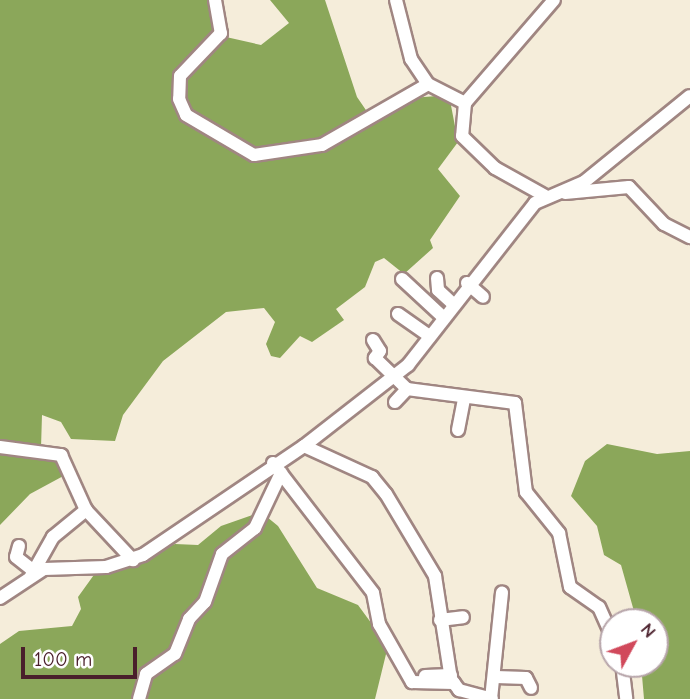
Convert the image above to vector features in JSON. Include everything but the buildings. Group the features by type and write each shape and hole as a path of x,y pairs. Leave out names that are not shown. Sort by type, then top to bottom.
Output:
{"street":[{"path":"215,0 221,33 180,76 178,99 186,115 254,155 322,145 428,84"},
{"path":"397,0 404,47 428,84 465,103"},
{"path":"545,196 495,168 462,136 465,103 554,0"},
{"path":"32,573 132,560 171,540 277,468 392,379 430,336 467,283 545,196 584,182 690,96"},
{"path":"560,192 629,187 664,224 690,237"},
{"path":"437,278 452,303"},
{"path":"402,279 443,317"},
{"path":"467,283 483,297"},
{"path":"398,314 430,336"},
{"path":"373,340 380,351 375,358 392,379 407,389 464,399 514,403 526,492 559,533 570,587 599,608"},
{"path":"395,402 407,389"},
{"path":"458,430 464,399"},
{"path":"304,446 372,477 386,494 435,576 440,620 452,679 466,692 491,699 496,677 493,652 502,593"},
{"path":"0,447 61,455 86,510 132,560"},
{"path":"277,468 373,593 379,624 412,682 452,679"},
{"path":"139,699 146,674 175,654 189,619 205,602 218,560 255,528 277,468"},
{"path":"0,598 32,573 53,537 86,510"},
{"path":"19,546 16,557 32,573"},
{"path":"440,620 463,617"},
{"path":"425,676 452,679"},
{"path":"496,677 526,678 531,688"},
{"path":"624,678 626,699"},
{"path":"451,699 466,692"}],"green space":[{"path":"0,0 210,0 226,37 261,45 289,23 270,0 325,0 357,97 370,116 387,100 449,95 458,142 438,169 460,196 430,240 433,248 404,274 384,258 375,262 365,287 336,309 344,320 312,342 300,336 280,358 271,356 266,344 275,322 264,308 226,312 163,361 123,415 115,441 71,439 61,422 42,415 41,448 67,474 30,494 0,525"},
{"path":"607,444 657,454 690,451 690,699 644,699 642,678 669,678 669,608 633,608 621,565 604,555 597,526 571,496 585,461"},
{"path":"261,512 278,526 317,588 358,605 388,646 375,699 0,699 0,644 19,631 72,626 81,609 78,597 96,572 175,544 198,545 221,526"}]}
